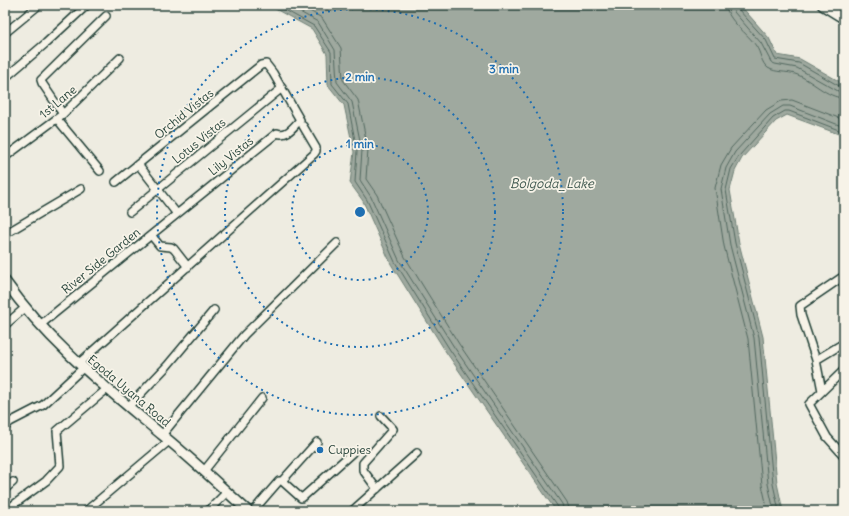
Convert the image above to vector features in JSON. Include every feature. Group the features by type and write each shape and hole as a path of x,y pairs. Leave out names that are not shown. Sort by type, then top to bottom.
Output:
{"highway":[{"path":"823,5 844,18"}],"main road":[{"name":"Egoda Uyana Road","path":"5,281 25,308 80,366 166,438 248,511"}],"street":[{"path":"5,33 39,5"},
{"path":"5,78 46,44 87,5"},
{"path":"100,171 60,116 41,80 106,16"},
{"name":"1st Lane","path":"5,157 60,116 120,58"},
{"name":"Orchid Vistas","path":"116,182 261,65 266,64 282,88"},
{"path":"5,427 10,422 43,406 80,366 188,266 314,154 316,148 282,88"},
{"name":"Lotus Vistas","path":"130,212 282,88"},
{"name":"Lily Vistas","path":"177,214 277,133 281,135 285,134 301,123"},
{"path":"138,164 177,214"},
{"path":"5,234 81,189"},
{"name":"River Side Garden","path":"40,325 177,214"},
{"path":"151,235 160,246 171,247 174,249 188,266"},
{"path":"86,511 166,438 244,335 337,244"},
{"path":"822,390 816,360 801,315 800,306 841,278 844,280"},
{"path":"5,326 25,308"},
{"path":"128,407 167,366 214,310"},
{"path":"816,360 844,343"},
{"path":"844,370 809,404 827,437 844,456"},
{"path":"5,511 46,481 60,466 57,431 107,389"},
{"path":"204,471 262,398"},
{"path":"377,489 363,470 363,463 393,429 381,416"},
{"path":"253,511 279,481 282,481 317,442"},
{"path":"282,481 301,498 352,453"},
{"path":"352,511 417,453"},
{"path":"5,489 13,482"},
{"path":"208,511 227,492"}],"water":[{"name":"Bolgoda_Lake","path":"268,5 740,5 769,38 777,55 800,59 844,84 844,136 787,115 776,121 742,158 735,171 730,190 739,243 763,337 777,483 783,511 556,511 446,352 391,264 363,201 350,183 354,152 344,105 328,85 327,54 312,29"}],"place":[{"name":"Cuppies","path":"320,450"}]}
